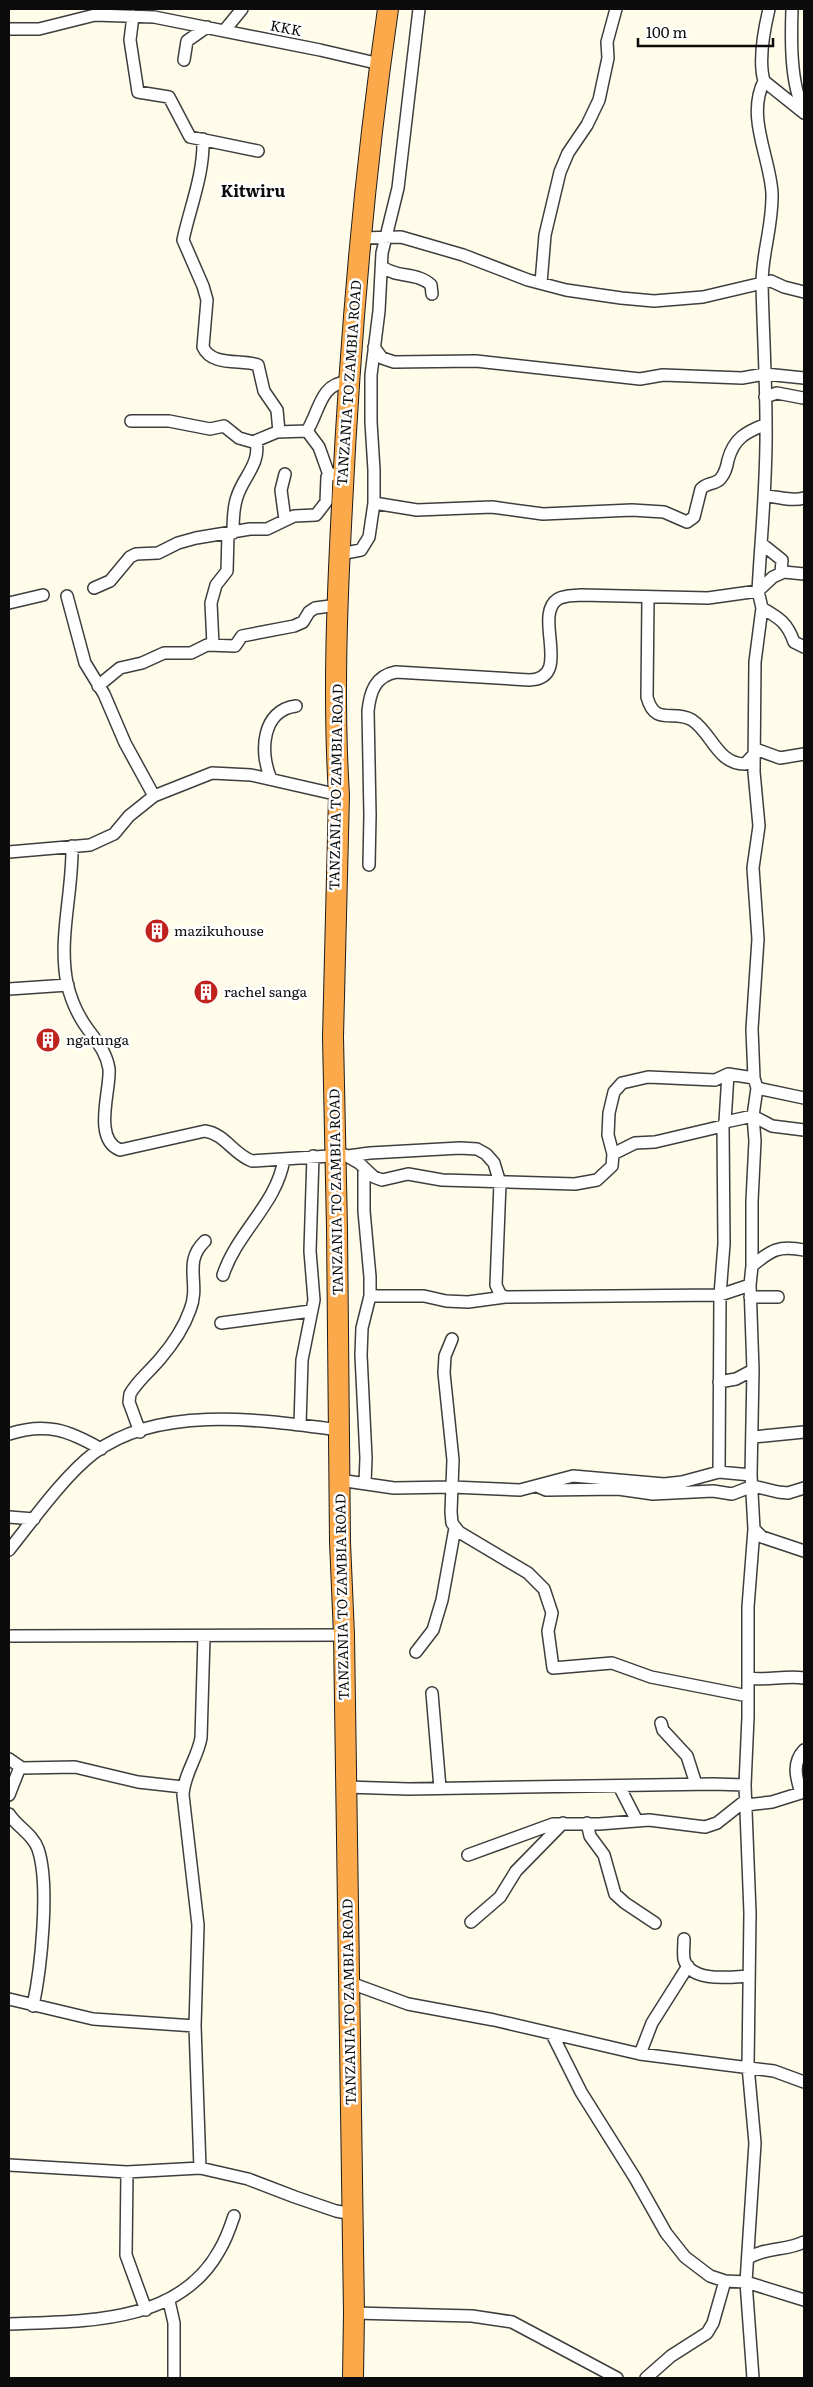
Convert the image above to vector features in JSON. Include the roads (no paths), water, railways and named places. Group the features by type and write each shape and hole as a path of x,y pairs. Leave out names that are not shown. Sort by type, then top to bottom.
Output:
{"highway":[{"name":"TANZANIA TO ZAMBIA ROAD","path":"353,2378 353,2214 344,1635 339,1480 342,1155 334,949 339,795 337,763 340,554 336,475 347,382 359,238 388,9"}],"street":[{"path":"224,31 242,9"},
{"path":"340,554 356,553 365,546 372,526 374,470 370,413 374,347 383,267 382,253 398,188 418,9"},
{"path":"541,283 545,235 560,172 568,153 587,125 599,100 608,58 607,42 616,9"},
{"path":"753,2378 746,2282 754,2143 748,2066 750,1913 745,1785 748,1607 754,1529 752,1480 753,1370 750,1291 755,1141 753,1116 755,1083 752,1029 758,939 753,868 759,826 754,752 755,662 762,608 758,591 762,544 766,424 762,284 772,224 772,192 768,163 760,141 758,119 760,90 764,82 762,73 763,49 769,9"},
{"path":"792,9 792,44 797,92 804,112"},
{"name":"KKK","path":"9,29 39,29 95,15 133,16 207,27 380,64"},
{"path":"133,16 130,40 136,91 169,97 188,136 258,151"},
{"path":"184,60 187,40 207,27"},
{"path":"764,82 804,112"},
{"path":"203,139 201,168 183,242 203,286 207,300 203,347 206,353 216,358 258,365 264,391 277,410 279,432"},
{"path":"359,238 401,237 463,255 541,283 590,294 654,301 703,297 771,281 784,287 804,292"},
{"path":"383,267 391,272 425,280 431,285 432,294"},
{"path":"374,347 382,358 394,362 476,360 640,379 663,374 742,378 765,374 804,378"},
{"path":"307,431 325,394 332,387 347,382"},
{"path":"766,397 777,393 803,398"},
{"path":"132,421 169,420 210,429 224,426 239,438 248,442 256,442 279,432 307,431"},
{"path":"374,503 417,510 492,507 543,514 632,510 664,512 687,522 695,514 701,488 704,485 718,481 722,477 730,452 737,440 749,431 766,424"},
{"path":"94,588 110,581 133,555 158,553 188,539 250,529 269,529 294,516 314,515 322,509 326,502 326,479 336,475 307,431"},
{"path":"213,645 211,603 216,585 227,571 230,533 237,495 256,460 258,450 256,442"},
{"path":"285,474 281,498 285,520"},
{"path":"764,496 791,500 804,498"},
{"path":"762,544 782,560 781,573"},
{"path":"368,864 370,815 368,711 370,697 379,679 396,672 529,680 540,678 546,674 550,665 550,611 558,600 581,595 708,598 758,591 773,577 781,573 804,574"},
{"path":"9,604 43,595"},
{"path":"67,596 83,657 113,713 125,743 154,796"},
{"path":"648,598 648,697 651,706 660,716 690,719 718,752 732,762 745,764 754,752 758,750 780,758 804,754"},
{"path":"98,686 109,675 124,666 142,663 164,653 191,652 213,645 235,646 242,636 294,626 303,622 309,612 316,608 338,605"},
{"path":"762,608 779,617 792,634 794,642 804,648"},
{"path":"270,779 264,751 269,723 282,710 296,706"},
{"path":"9,852 72,846 84,847 114,834 129,816 154,796 200,777 221,772 270,779 339,795"},
{"path":"72,846 72,880 65,926 68,985 80,1017 101,1047 106,1059 109,1075 104,1111 108,1138 116,1148 128,1150 205,1131 217,1134 238,1154 248,1159 284,1159 370,1153 477,1149 492,1159 497,1169 500,1183 496,1286 500,1294 506,1297"},
{"path":"9,989 68,985"},
{"path":"719,1472 720,1295 724,1244 724,1124 728,1074"},
{"path":"342,1155 374,1177 382,1180 408,1174 442,1180 500,1183 556,1185 594,1181 601,1178 612,1166 613,1154 608,1135 610,1107 614,1092 622,1083 644,1077 715,1080 728,1074 804,1098"},
{"path":"613,1154 635,1143 655,1142 753,1116 772,1126 804,1130"},
{"path":"300,1425 302,1360 314,1300 310,1252 313,1156"},
{"path":"223,1275 234,1249 276,1188 284,1159"},
{"path":"364,1169 364,1211 370,1296 362,1328 361,1355 366,1458 365,1483"},
{"path":"140,1432 129,1402 130,1394 160,1359 185,1322 194,1294 193,1256 205,1241"},
{"path":"752,1266 769,1252 781,1248 804,1250"},
{"path":"370,1296 433,1296 446,1301 468,1302 506,1297 720,1295 750,1291 778,1297"},
{"path":"221,1323 311,1311"},
{"path":"416,1652 433,1630 438,1614 455,1528 451,1512 453,1460 444,1362 452,1339"},
{"path":"719,1382 736,1379 753,1370"},
{"path":"9,1550 78,1469 101,1449 140,1432 196,1421 235,1420 339,1430"},
{"path":"9,1434 37,1427 50,1428 79,1437 101,1449"},
{"path":"753,1437 804,1432"},
{"path":"339,1480 394,1488 520,1490 573,1476 664,1484 688,1481 719,1472 752,1480 778,1492 788,1493 804,1488"},
{"path":"538,1486 555,1491 618,1489 653,1494 713,1491 732,1494 752,1480"},
{"path":"9,1517 34,1519"},
{"path":"455,1528 528,1573 540,1584 552,1613 548,1632 551,1664 554,1669 612,1663 651,1677 748,1696"},
{"path":"754,1529 762,1537 804,1551"},
{"path":"9,1636 204,1637 344,1635"},
{"path":"200,2168 195,2026 198,1926 183,1787 186,1776 198,1753 201,1738 204,1637"},
{"path":"748,1678 764,1680 788,1676 804,1678"},
{"path":"432,1693 440,1788"},
{"path":"661,1723 663,1730 687,1756 696,1784"},
{"path":"468,1855 542,1827 563,1823 649,1820 706,1827 717,1823 746,1802 772,1802 803,1793 796,1764 798,1756 804,1750"},
{"path":"9,1759 20,1768 75,1767 138,1782 183,1787"},
{"path":"9,1795 20,1768"},
{"path":"346,1787 377,1789 696,1784 745,1785"},
{"path":"618,1786 637,1820"},
{"path":"9,1814 34,1841 41,1867 43,1915 32,2006"},
{"path":"471,1922 500,1897 516,1872 563,1823"},
{"path":"588,1823 590,1836 604,1855 615,1894 625,1903 656,1923"},
{"path":"684,1940 684,1960 688,1966 700,1974 718,1979 748,1976"},
{"path":"640,2054 652,2023 688,1966"},
{"path":"348,1982 408,2004 640,2054 748,2066 788,2074 804,2082"},
{"path":"9,1999 93,2019 195,2026"},
{"path":"552,2034 581,2092 635,2178 666,2233 685,2257 698,2269 725,2281 746,2282 804,2300"},
{"path":"9,2166 127,2172 200,2168 248,2179 336,2211 353,2214"},
{"path":"127,2172 126,2255 146,2310"},
{"path":"9,2324 83,2320 146,2310 169,2301 190,2286 219,2253 234,2216"},
{"path":"748,2258 761,2250 798,2245 804,2242"},
{"path":"646,2378 671,2356 707,2333 713,2323 725,2281"},
{"path":"169,2301 174,2323 174,2378"},
{"path":"354,2312 472,2316 506,2320 617,2378"}],"place":[{"name":"mazikuhouse","path":"157,931"},
{"name":"rachel sanga","path":"206,992"},
{"name":"ngatunga","path":"48,1040"}],"district":[{"name":"Kitwiru","path":"253,191"}]}
